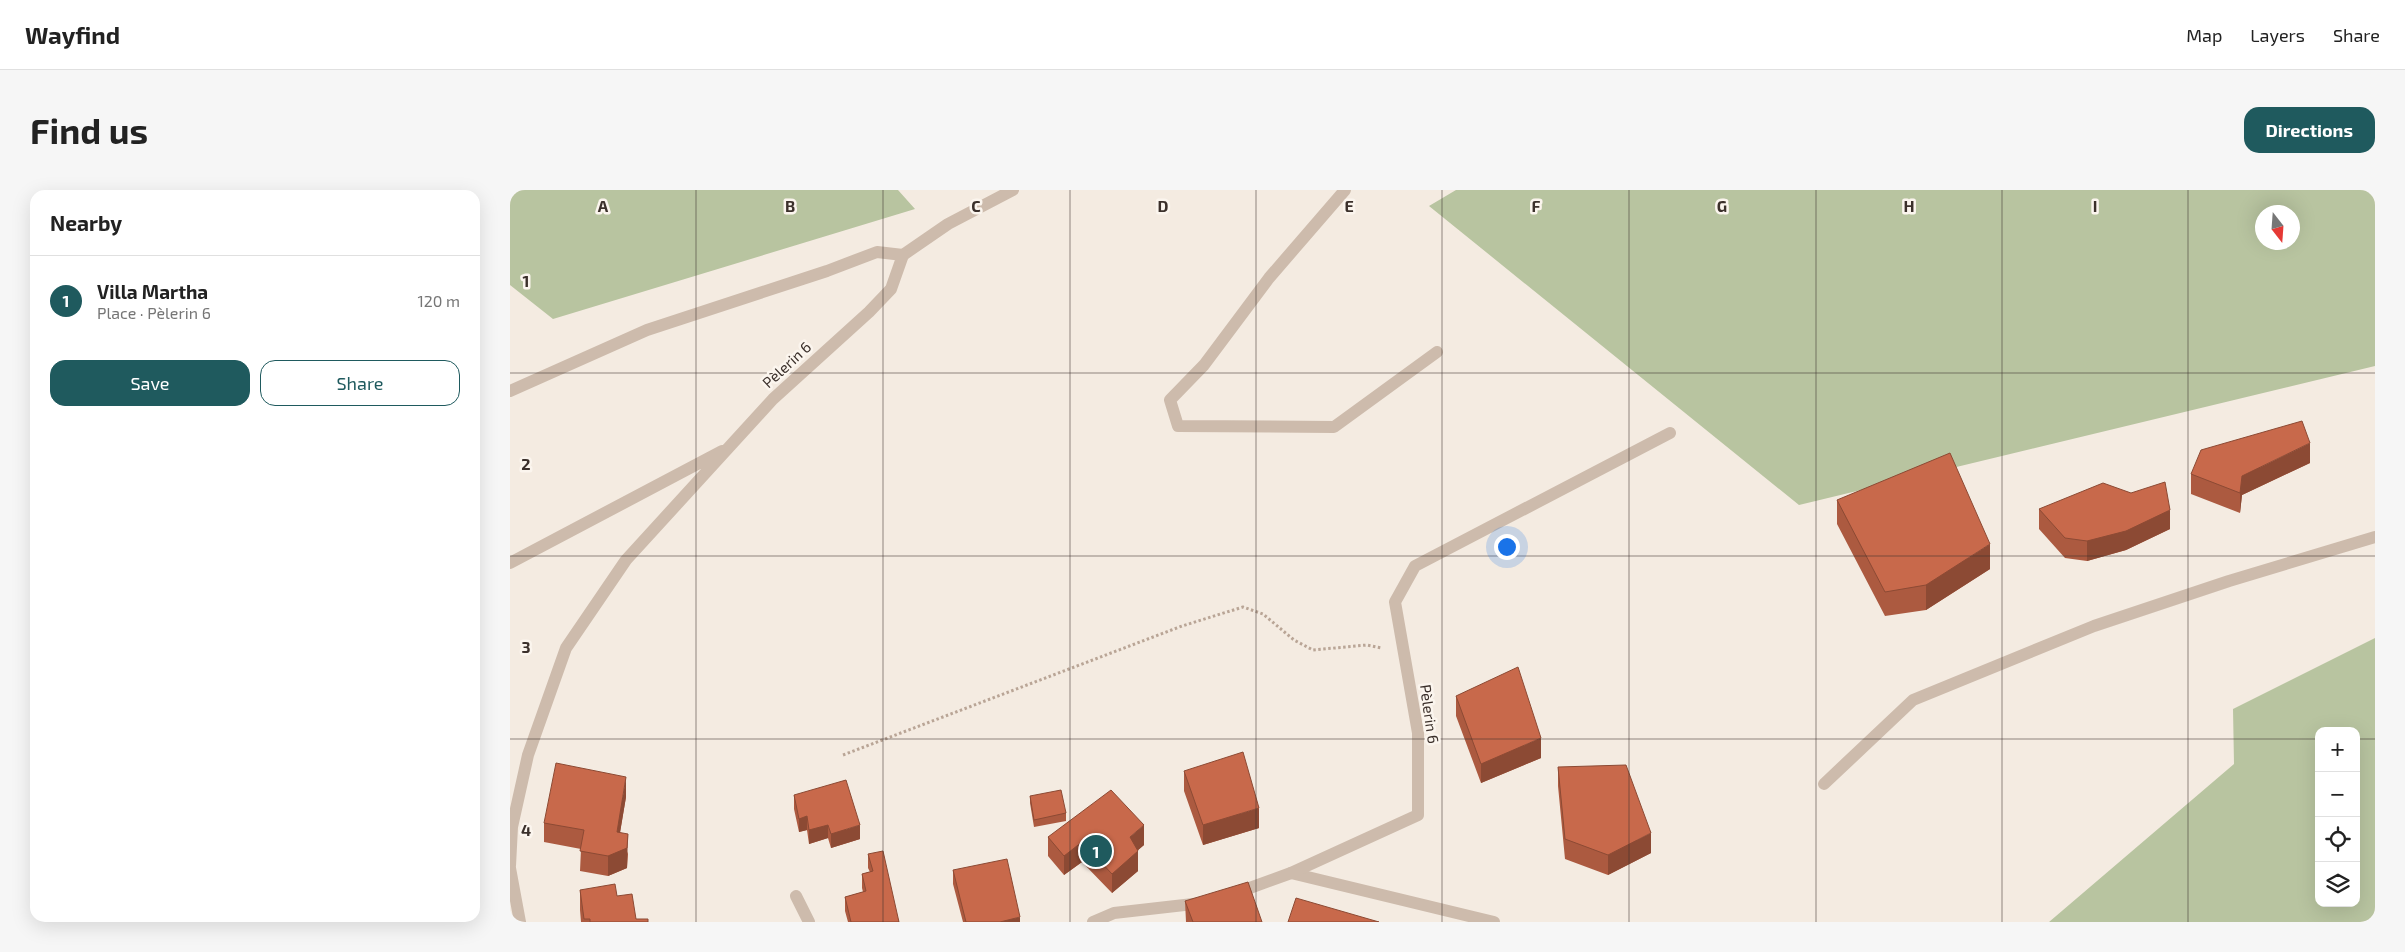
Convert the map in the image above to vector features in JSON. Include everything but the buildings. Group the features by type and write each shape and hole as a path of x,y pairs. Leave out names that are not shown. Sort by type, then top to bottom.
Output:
{"street":[{"path":"510,391 648,330 827,271 877,252 903,255 948,224 1013,190"},
{"path":"1345,190 1269,278 1204,365 1170,400 1178,426 1334,427 1437,352"},
{"name":"Pèlerin 6","path":"520,922 510,867 512,827 528,755 566,648 626,560 773,399 870,312 891,289 903,255"},
{"name":"Pèlerin 6","path":"1093,922 1114,913 1217,900 1291,873 1418,815 1418,733 1402,651 1395,602 1415,566 1670,433"},
{"path":"510,563 731,446"},
{"path":"1824,784 1913,700 2094,626 2230,581 2375,537"},
{"path":"1291,873 1494,922"},
{"path":"796,896 809,922"}],"path":[{"path":"843,755 1182,626 1243,607 1264,614 1294,640 1313,650 1367,645 1402,651"}],"green space":[{"path":"510,190 898,190 915,209 553,319 510,285"},
{"path":"1456,190 2375,190 2375,366 1799,505 1429,206"},
{"path":"2375,638 2375,922 2049,922 2234,764 2233,709"}],"place":[{"name":"Villa Martha","path":"1096,851"}]}
